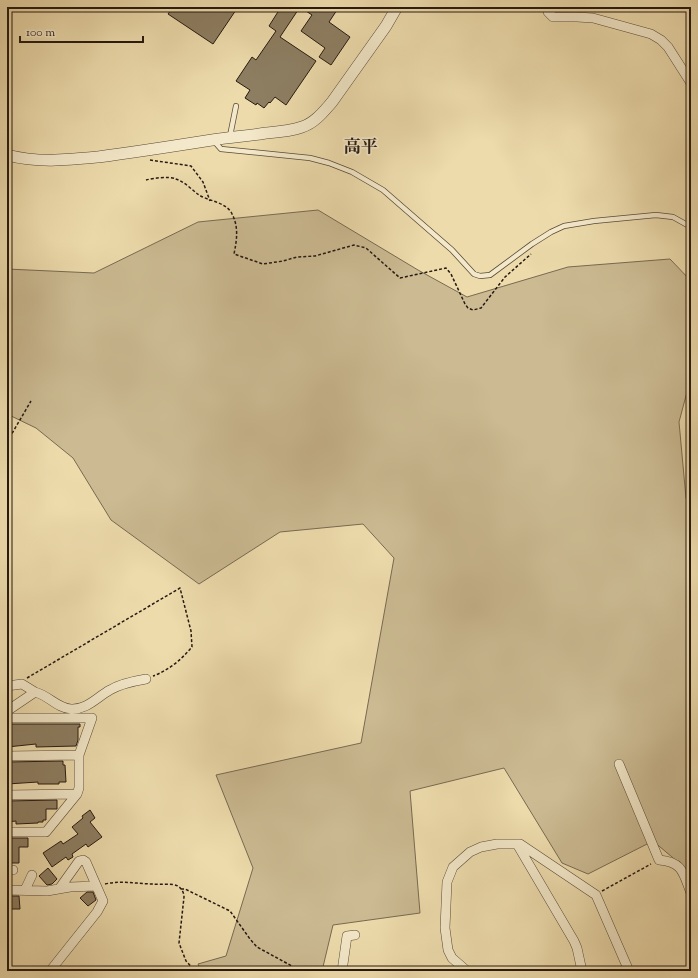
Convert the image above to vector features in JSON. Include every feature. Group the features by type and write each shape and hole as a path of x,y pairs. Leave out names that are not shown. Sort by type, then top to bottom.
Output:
{"street":[{"path":"7,155 36,161 54,161 126,154 302,127 313,121 324,112 332,102 386,26 397,7"},
{"path":"548,7 548,12 553,17 593,18 651,34 661,40 668,47 691,82"},
{"path":"7,686 22,684 35,692 42,693 59,705 71,709 83,708 110,690 135,681 146,679"},
{"path":"7,710 35,692"},
{"path":"7,718 92,718 79,755 79,788 77,794 46,832 7,832"},
{"path":"7,756 79,755"},
{"path":"619,764 658,860 669,861 680,868 691,893"},
{"path":"7,795 77,794"},
{"path":"467,971 452,958 448,950 445,928 447,882 453,867 470,852 481,847 497,844 520,844 596,895 629,971"},
{"path":"517,844 574,941 582,971"},
{"path":"50,971 97,912 103,901 102,895 96,886 86,862 83,860 79,861 59,889"},
{"path":"24,890 32,875"},
{"path":"7,890 47,891 96,886"},
{"path":"342,971 347,936 355,935"}],"lane":[{"path":"230,138 236,106"},
{"path":"212,140 221,150 310,158 329,163 352,172 383,190 452,250 474,274 480,276 490,275 536,241 557,229 576,224 656,215 673,217 691,227"}],"path":[{"path":"146,159 191,166 203,182 210,201"},
{"path":"146,180 156,178 176,179 200,196 210,201 219,203 230,210 236,223 237,238 234,254 262,264 283,261 297,256 315,256 354,245 366,248 400,278 446,268 451,274 465,304 468,308 473,310 481,308 506,278 534,250 536,241"},
{"path":"7,442 31,401"},
{"path":"18,684 81,645 180,588 182,590 186,612 192,631 192,647 173,666 160,674 146,679"},
{"path":"596,895 658,860"},
{"path":"96,886 110,883 135,882 174,885 184,889 230,910 257,947 301,971"},
{"path":"181,889 184,892 184,897 179,943 186,961 195,971"}],"shaded area":[{"path":"318,210 418,270 467,297 568,267 670,259 691,281 691,377 679,422 686,498 691,509 691,873 653,841 588,874 562,863 504,768 410,791 420,913 333,925 322,971 201,971 198,964 226,956 253,868 216,775 361,743 394,558 363,524 280,532 199,584 111,520 73,458 36,428 7,414 7,269 94,273 198,222"}],"building":[{"path":"173,7 238,7 213,44 168,14"},
{"path":"281,7 300,7 280,37 316,61 286,105 275,97 264,108 245,98 250,90 236,81 252,57 256,60 276,31 269,26"},
{"path":"300,7 339,7 329,22 350,37 331,65 319,57 325,48 301,31 312,15"},
{"path":"7,724 80,724 80,727 78,727 78,740 76,746 36,747 36,744 7,747"},
{"path":"63,761 63,765 65,765 66,782 59,782 59,784 38,784 38,782 7,784 7,762"},
{"path":"57,800 57,809 46,809 46,820 43,820 43,822 16,824 16,821 7,822 7,801"},
{"path":"90,810 95,818 90,822 102,837 88,847 86,844 72,854 73,857 68,860 66,857 52,867 43,853 61,841 63,844 78,834 72,827"},
{"path":"7,838 28,838 28,847 19,847 19,863 10,863 10,861 7,861"},
{"path":"48,868 57,879 52,884 47,885 39,876"},
{"path":"87,892 93,892 96,900 88,906 80,898"},
{"path":"7,896 19,896 20,909 7,909"}],"district":[{"name":"高平","path":"361,146"}]}
